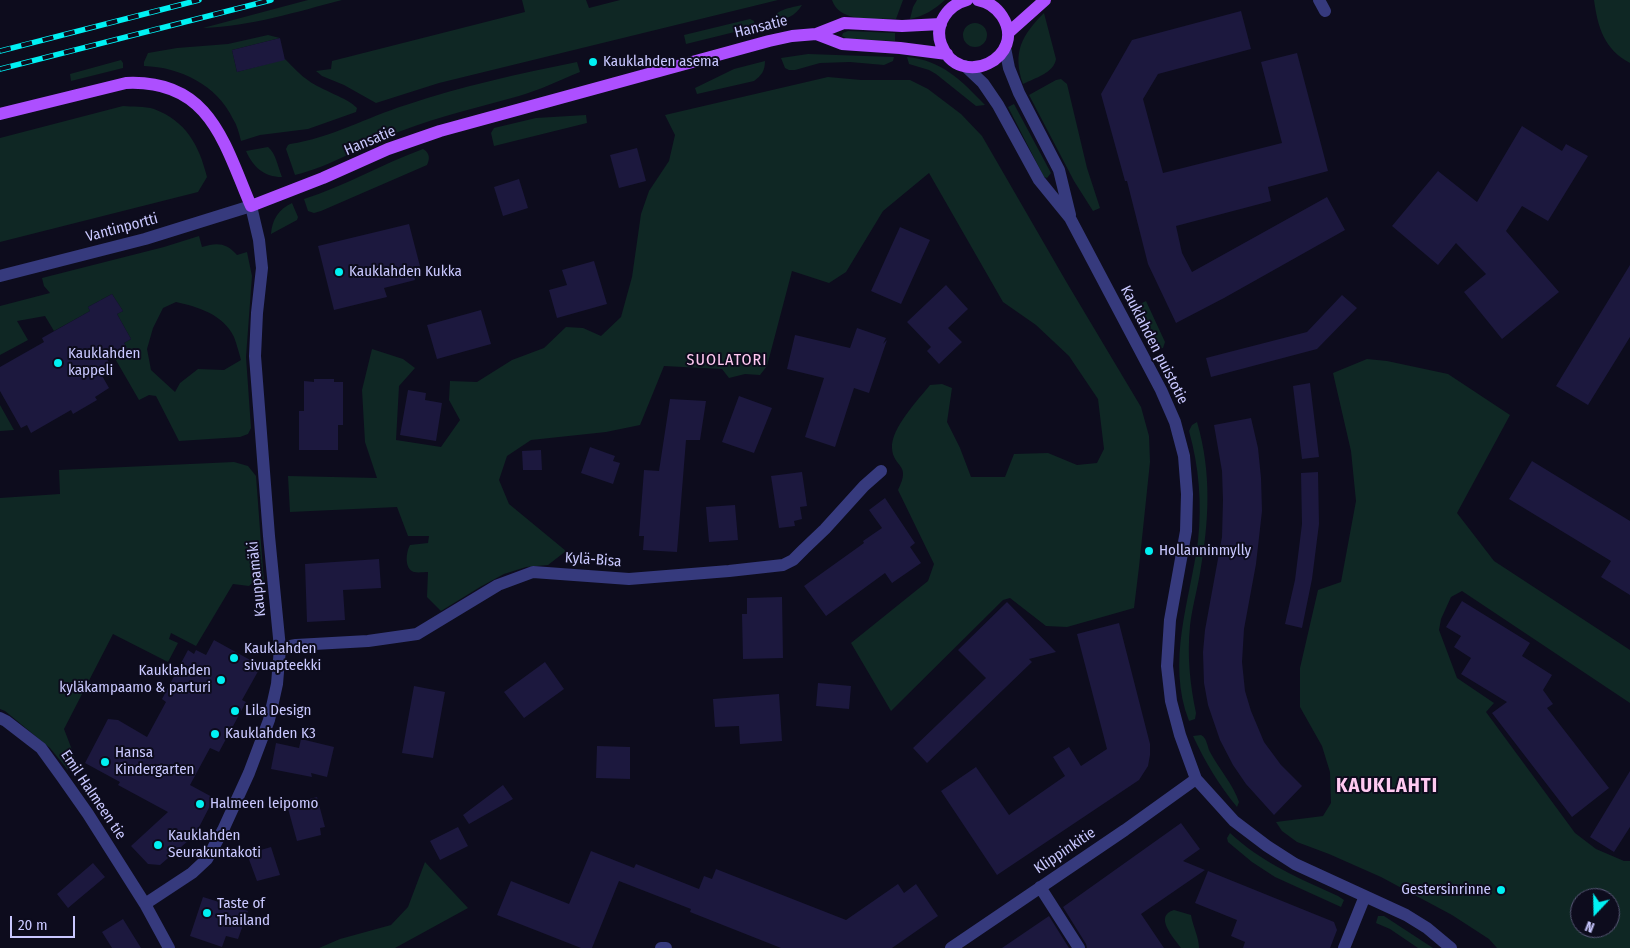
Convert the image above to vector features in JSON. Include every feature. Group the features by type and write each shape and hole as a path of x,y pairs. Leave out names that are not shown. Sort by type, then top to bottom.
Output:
{"main road":[{"path":"967,0 955,5 948,11 941,24 940,38 947,54 956,62 973,68 989,64 1001,54 1005,48 1008,33 1006,21 998,3 978,0"},
{"path":"1008,33 1045,0"},
{"name":"Hansatie","path":"251,206 323,178 388,149 440,130 769,40 816,34 844,23 902,26 941,24"},
{"name":"Hansatie","path":"816,34 842,44 900,48 947,54"},
{"path":"0,114 126,83 143,82 160,86 188,97 214,123 251,206"}],"street":[{"name":"Kauklahden puistotie","path":"1005,48 1009,68 1019,93 1059,170 1070,218"},
{"name":"Kauklahden puistotie","path":"965,66 983,83 998,105 1039,180 1070,218 1161,390 1175,422 1184,456 1188,494 1186,531 1170,620 1168,666 1171,701 1180,735 1196,779 1234,821 1267,846 1295,864 1406,916 1427,928 1451,948"},
{"name":"Vantinportti","path":"0,276 146,239 251,206"},
{"name":"Kauppamäki","path":"145,904 192,874 207,859 223,830 249,773 268,720 277,684 280,648 269,536 256,356 257,313 262,268 259,240 251,206"},
{"name":"Kylä-Bisa","path":"280,648 296,645 384,640 417,634 498,585 533,572 629,579 729,571 783,564 793,560 880,471"},
{"name":"Emil Halmeen tie","path":"0,718 41,748 88,814 145,904 169,948"},
{"name":"Klippinkitie","path":"951,948 1125,830 1196,779"},
{"path":"1040,887 1079,948"},
{"path":"1344,948 1365,896"},
{"path":"661,948 666,948"}],"green space":[{"path":"308,0 342,0 291,14 221,27 203,28"},
{"path":"522,0 586,0 589,8 620,0 778,0 439,83 376,103 344,85 322,76 316,71 331,69 332,61 525,12"},
{"path":"832,0 903,0 896,19 869,19 843,13 836,8"},
{"path":"917,0 945,0 929,12 910,19"},
{"path":"1594,0 1630,0 1630,63 1614,51 1604,37 1600,29"},
{"path":"802,5 793,15 772,23 773,18 779,12"},
{"path":"1044,13 1056,59 1052,68 1023,84 1019,63 1021,45 1030,29"},
{"path":"750,19 754,21 755,27 686,44 684,35"},
{"path":"975,23 984,26 987,35 984,44 975,47 966,44 963,35 966,26"},
{"path":"848,31 895,33 895,41 848,39 842,36 843,33"},
{"path":"268,35 280,38 232,50 237,72 285,59 309,81 353,104 357,108 356,112 308,129 260,135 241,141 236,124 226,107 207,88 184,74 158,67 144,66 148,53 177,48 228,44"},
{"path":"808,54 894,57 893,61 884,65 850,62 820,63 795,70 785,68 781,58"},
{"path":"907,57 931,62 951,73 985,105 976,106 936,74 909,64"},
{"path":"121,60 123,68 71,81 70,74"},
{"path":"765,61 762,73 754,81 697,94 695,88 734,69"},
{"path":"577,62 580,72 542,88 416,126 388,136 336,161 295,175 286,149 290,144 320,137 427,98 469,86"},
{"path":"828,77 861,80 910,80 928,89 961,114 982,136 1141,407 1149,436 1150,462 1134,608 1067,627 1046,626 1010,598 1003,600 891,711 851,643 928,581 934,564 898,490 902,481 903,470 895,459 892,448 900,423 930,385 942,384 952,388 947,422 960,448 971,477 1005,477 1014,454 1048,453 1077,465 1097,463 1104,449 1098,399 1069,356 1036,325 1003,302 929,173 883,211 846,272 829,283 792,271 767,366 760,375 745,374 729,378 722,369 664,366 640,425 606,432 531,440 507,456 499,480 509,504 566,551 548,565 526,567 504,574 441,611 427,597 428,572 414,572 407,564 410,545 428,543 429,536 408,536 397,507 290,512 288,476 377,478 365,442 362,390 372,349 403,359 415,368 399,386 396,440 441,447 460,420 449,400 450,381 477,382 512,360 544,348 566,327 583,328 601,336 621,317 632,277 641,214 649,191 669,161 675,135 665,115"},
{"path":"1061,79 1067,84 1087,168 1100,208 1093,211 1074,181 1029,95"},
{"path":"1014,104 1051,173 1047,178 1044,177 1008,107"},
{"path":"123,106 154,109 175,120 183,127 200,155 207,177 198,192 0,242 0,138"},
{"path":"586,115 587,123 494,146 491,133 494,128 536,118"},
{"path":"268,147 275,157 282,177 276,177 260,170 252,162 246,151"},
{"path":"423,149 429,156 427,165 321,211 314,213 308,211 304,199"},
{"path":"292,203 298,217 297,220 271,234 277,215 283,208"},
{"path":"199,236 202,247 212,244 221,245 229,248 237,255 247,252 252,276 246,357 251,428 248,434 240,437 179,441 156,396 149,395 139,400 113,355 127,348 124,343 131,339 117,314 123,311 112,294 88,307 90,311 54,331 45,316 17,321 28,340 0,355 0,306 50,293 44,286 42,278 164,247","holes":["176,302 201,309 217,317 234,337 241,360 224,370 198,369 180,383 175,392 151,370 147,349 153,328 163,308"]},
{"path":"1146,301 1165,342 1163,348 1155,349 1140,304"},
{"path":"1367,359 1387,361 1448,374 1510,415 1457,513 1494,561 1630,650 1630,703 1462,591 1451,597 1441,619 1439,630 1457,678 1494,703 1486,712 1575,833 1596,849 1624,861 1630,861 1630,948 1497,948 1489,939 1452,915 1381,877 1297,842 1282,831 1276,822 1323,816 1331,803 1330,772 1322,746 1300,707 1300,668 1318,590 1341,582 1356,501 1351,451 1333,373"},
{"path":"0,405 14,430 0,431"},
{"path":"1197,422 1205,460 1208,498 1203,554 1190,626 1190,670 1196,713 1195,719 1189,721 1182,698 1180,654 1182,631 1198,541 1199,485 1189,431 1192,425"},
{"path":"234,462 248,466 256,476 264,583 253,582 249,586 233,584 196,646 171,633 169,639 178,643 168,662 113,634 64,729 75,762 68,770 50,748 0,709 0,498 60,494 59,470"},
{"path":"1201,735 1205,738 1210,752 1233,789 1239,802 1237,807 1213,773 1193,736"},
{"path":"1230,833 1268,861 1344,900 1341,907 1275,877 1252,862 1228,842 1227,838"},
{"path":"425,862 468,908 395,948 319,948 340,939 391,925 408,907"},
{"path":"1174,910 1191,915 1199,948 1181,948 1170,933 1165,917"},
{"path":"1378,916 1384,916 1433,948 1418,948 1390,929 1376,923"}],"building":[{"path":"1241,11 1251,49 1158,74 1143,99 1163,173 1282,143 1261,62 1297,53 1328,171 1268,187 1271,201 1176,226 1182,253 1192,272 1327,197 1345,230 1176,323 1148,264 1127,181 1125,181 1101,94 1132,40"},
{"path":"280,38 285,60 237,72 232,50"},
{"path":"1522,126 1562,151 1566,144 1588,156 1548,221 1522,206 1506,231 1559,292 1502,339 1464,292 1486,274 1456,243 1438,265 1392,226 1438,171 1477,202"},
{"path":"637,148 646,181 619,188 610,155"},
{"path":"519,179 528,208 503,216 494,187"},
{"path":"409,224 421,270 414,272 415,280 384,288 387,297 334,310 318,246"},
{"path":"900,227 930,240 901,304 871,291"},
{"path":"594,261 607,304 557,318 549,290 567,285 562,270"},
{"path":"1630,265 1630,337 1588,405 1556,386"},
{"path":"946,285 968,309 948,328 962,342 939,364 927,351 931,347 907,322"},
{"name":"Kauklahden kappeli","path":"112,294 123,311 117,314 131,339 124,343 127,348 107,359 112,368 101,374 109,388 95,397 97,400 73,414 71,410 31,433 27,425 21,428 0,391 0,367 44,342 42,338 90,311 88,307"},
{"path":"1342,295 1357,308 1317,349 1211,377 1206,358 1307,332"},
{"path":"481,310 491,344 437,359 427,325"},
{"path":"857,328 886,338 883,344 887,340 869,393 854,388 835,447 805,437 824,378 787,369 795,335 850,348"},
{"path":"314,379 334,379 334,382 343,382 343,425 338,425 338,450 299,450 299,411 304,411 304,381 314,382"},
{"path":"1310,383 1319,457 1302,459 1293,386"},
{"path":"408,390 426,393 425,400 442,403 436,441 400,435"},
{"path":"739,396 772,408 754,453 722,442"},
{"path":"670,399 706,401 700,440 686,440 677,552 643,550 644,536 639,536 644,470 659,471"},
{"path":"1251,418 1258,448 1262,511 1256,564 1244,629 1242,662 1245,691 1264,742 1281,765 1302,786 1274,815 1246,784 1233,765 1220,740 1208,705 1204,683 1203,652 1205,630 1222,537 1222,471 1214,425"},
{"path":"590,447 615,456 613,461 620,463 613,484 581,473"},
{"path":"541,450 542,470 523,470 522,451"},
{"path":"1532,461 1630,521 1630,595 1601,577 1611,561 1509,499"},
{"path":"802,472 807,506 800,507 802,519 794,521 795,526 779,528 771,476"},
{"path":"1318,472 1319,524 1312,579 1302,628 1285,624 1295,580 1302,524 1301,473"},
{"path":"885,498 915,543 910,547 921,563 892,583 885,573 826,616 804,586 882,528 869,510"},
{"path":"735,505 738,540 709,542 706,507"},
{"path":"379,559 381,588 343,590 345,620 307,622 305,564"},
{"path":"782,597 783,658 743,659 742,614 747,614 747,598"},
{"path":"1462,601 1530,643 1522,656 1552,675 1543,690 1553,704 1547,708 1609,788 1572,817 1492,713 1507,702 1461,674 1471,658 1454,647 1461,636 1446,627"},
{"path":"1007,602 1056,652 1029,659 1032,662 927,763 913,748 986,678 958,650"},
{"path":"1119,623 1150,744 1148,766 1139,780 997,875 941,791 976,767 1009,815 1065,776 1053,757 1069,747 1081,766 1107,749 1077,634"},
{"path":"214,640 261,666 242,700 246,702 219,752 210,748 190,785 214,798 195,835 160,865 148,864 131,846 168,812 118,785 120,782 85,763 108,719 118,720 147,737 166,702 162,699 188,650 194,654 196,650 206,655"},
{"path":"545,662 564,689 524,718 504,692"},
{"path":"818,683 851,686 849,709 816,706"},
{"path":"414,686 445,692 433,758 402,753"},
{"path":"779,694 782,741 740,744 739,726 715,727 713,699"},
{"path":"301,739 334,747 327,777 311,773 312,777 271,769 276,743 299,748"},
{"path":"597,746 630,747 630,779 596,778"},
{"path":"1630,771 1630,827 1614,852 1590,837"},
{"path":"503,785 513,799 469,824 463,815"},
{"path":"317,797 325,827 320,828 321,835 297,841 287,805"},
{"path":"1181,823 1200,849 1183,861 1205,870 1141,914 1164,948 1087,948 1063,907"},
{"path":"458,827 468,846 440,860 430,841"},
{"path":"271,847 280,875 257,881 247,854"},
{"path":"591,851 634,868 636,864 699,889 704,876 712,879 716,869 846,920 898,884 904,893 916,884 938,916 892,948 781,948 690,912 691,909 619,881 592,948 581,948 497,915 511,881 569,904"},
{"path":"93,863 105,877 68,908 57,894"},
{"path":"1208,871 1334,922 1337,930 1330,948 1243,948 1245,942 1231,936 1237,920 1195,903"},
{"path":"203,897 248,911 238,939 226,936 222,947 190,936"},
{"path":"1049,916 1069,948 1002,948"},
{"path":"123,919 141,948 112,948 102,932"}],"railway":[{"path":"0,51 199,0"},
{"path":"0,69 271,0"}],"place":[{"name":"Kauklahden asema","path":"593,62"},
{"name":"Kauklahden Kukka","path":"339,272"},
{"name":"Kauklahden kappeli","path":"58,363"},
{"name":"Hollanninmylly","path":"1149,551"},
{"name":"Kauklahden sivuapteekki","path":"234,658"},
{"name":"Kauklahden kyläkampaamo & parturi","path":"221,680"},
{"name":"Lila Design","path":"235,711"},
{"name":"Kauklahden K3","path":"215,734"},
{"name":"Hansa Kindergarten","path":"105,762"},
{"name":"Halmeen leipomo","path":"200,804"},
{"name":"Kauklahden Seurakuntakoti","path":"158,845"},
{"name":"Gestersinrinne","path":"1501,890"},
{"name":"Taste of Thailand","path":"207,913"}],"district":[{"name":"SUOLATORI","path":"727,361"},
{"name":"KAUKLAHTI","path":"1387,786"}]}
